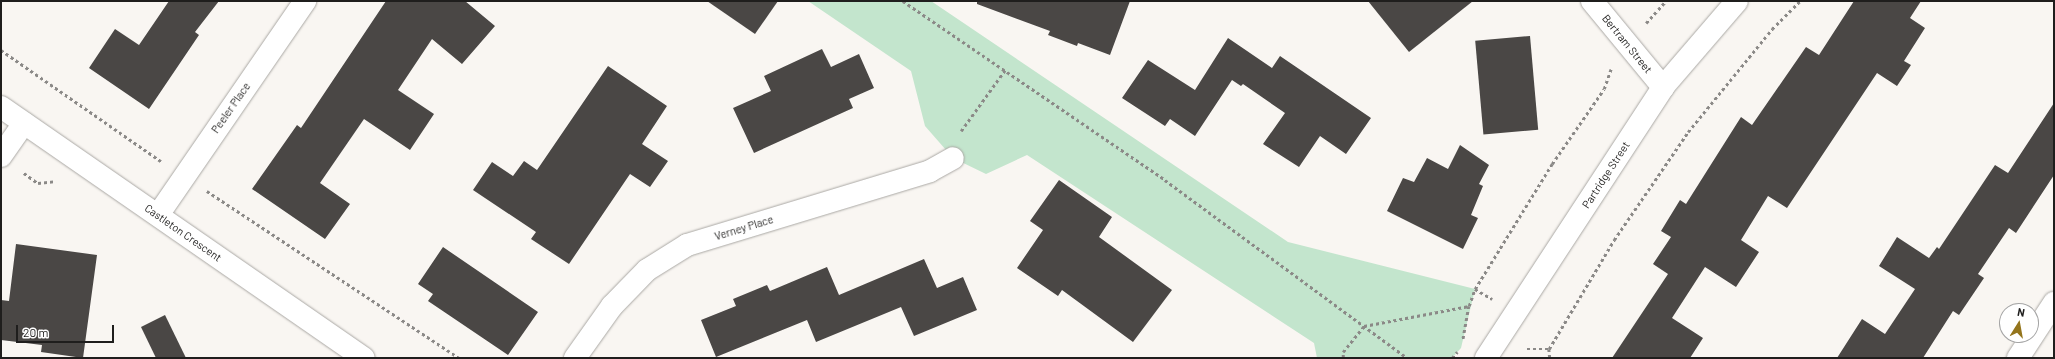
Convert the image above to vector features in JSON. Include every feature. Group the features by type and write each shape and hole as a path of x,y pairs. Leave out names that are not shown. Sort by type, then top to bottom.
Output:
{"street":[{"name":"Peeler Place","path":"158,215 305,1"},
{"name":"Bertram Street","path":"1592,1 1663,87"},
{"name":"Partridge Street","path":"1486,358 1663,87 1737,1"},
{"name":"Castleton Crescent","path":"1,107 364,358"},
{"path":"1,156 24,123"},
{"name":"Verney Place","path":"575,358 612,306 647,270 687,245 930,171 953,158"},
{"path":"2018,358 2054,303"}],"path":[{"path":"903,1 1165,180 1407,358"},
{"path":"1463,341 1469,306 1475,289 1552,164 1604,89 1615,55 1666,1"},
{"path":"1550,358 1549,349 1614,240 1688,132 1772,29 1800,1"},
{"path":"1,50 184,176 459,358"},
{"path":"953,158 962,128 1005,70"},
{"path":"1475,289 1495,301"},
{"path":"1343,358 1344,352 1364,326 1469,306"},
{"path":"1452,358 1461,348"},
{"path":"1524,354 1527,349 1549,349"}],"green space":[{"path":"808,1 931,1 1288,242 1475,289 1461,348 1452,358 1317,358 1314,343 1027,155 986,174 953,158 925,126 911,71"}],"building":[{"path":"169,1 219,1 195,32 199,35 149,109 89,68 115,29 139,45"},
{"path":"386,1 465,1 495,26 462,64 432,39 398,90 434,114 410,150 364,119 320,183 350,204 325,239 252,189 297,125 301,128"},
{"path":"707,1 778,1 755,34"},
{"path":"977,1 1130,1 1110,55 1078,43 1077,46 1048,35 1050,31 977,4"},
{"path":"1368,1 1473,1 1409,52"},
{"path":"1854,1 1921,1 1910,18 1925,28 1904,61 1911,65 1897,86 1877,73 1787,208 1768,196 1741,240 1759,252 1736,287 1705,267 1672,318 1703,338 1690,358 1612,358 1668,274 1653,264 1671,237 1661,231 1680,200 1686,204 1741,117 1752,125 1806,47 1819,55"},
{"path":"1530,36 1538,130 1483,134 1475,41"},
{"path":"1228,38 1272,68 1280,56 1371,118 1346,154 1320,136 1299,167 1263,144 1285,113 1243,84 1241,86 1232,80 1195,136 1170,119 1165,126 1122,98 1148,60 1195,90"},
{"path":"822,49 831,67 859,54 874,88 849,99 853,108 754,153 733,108 771,91 764,76"},
{"path":"608,66 667,106 642,144 668,161 650,187 630,174 569,264 531,239 536,232 473,190 492,162 513,176 524,161 537,170"},
{"path":"2054,103 2054,175 2016,233 2009,228 1978,274 1984,278 1959,315 1953,311 1923,358 1837,358 1862,319 1885,334 1915,289 1879,266 1897,237 1929,258 1937,247 1939,249 1995,165 2008,173"},
{"path":"1460,145 1489,165 1479,184 1483,186 1471,215 1478,218 1463,249 1387,211 1403,178 1414,182 1427,158 1448,169"},
{"path":"1059,180 1112,217 1099,237 1172,290 1133,342 1062,290 1058,296 1017,268 1043,230 1030,221"},
{"path":"16,244 97,255 83,358 41,352 42,345 1,340 1,300 9,301"},
{"path":"443,247 538,312 508,355 428,301 433,294 418,284"},
{"path":"924,259 937,288 963,277 977,310 914,336 901,307 816,342 807,320 716,357 701,320 736,306 733,299 767,285 770,291 827,267 839,295"},
{"path":"165,315 186,358 156,358 141,327"}]}
